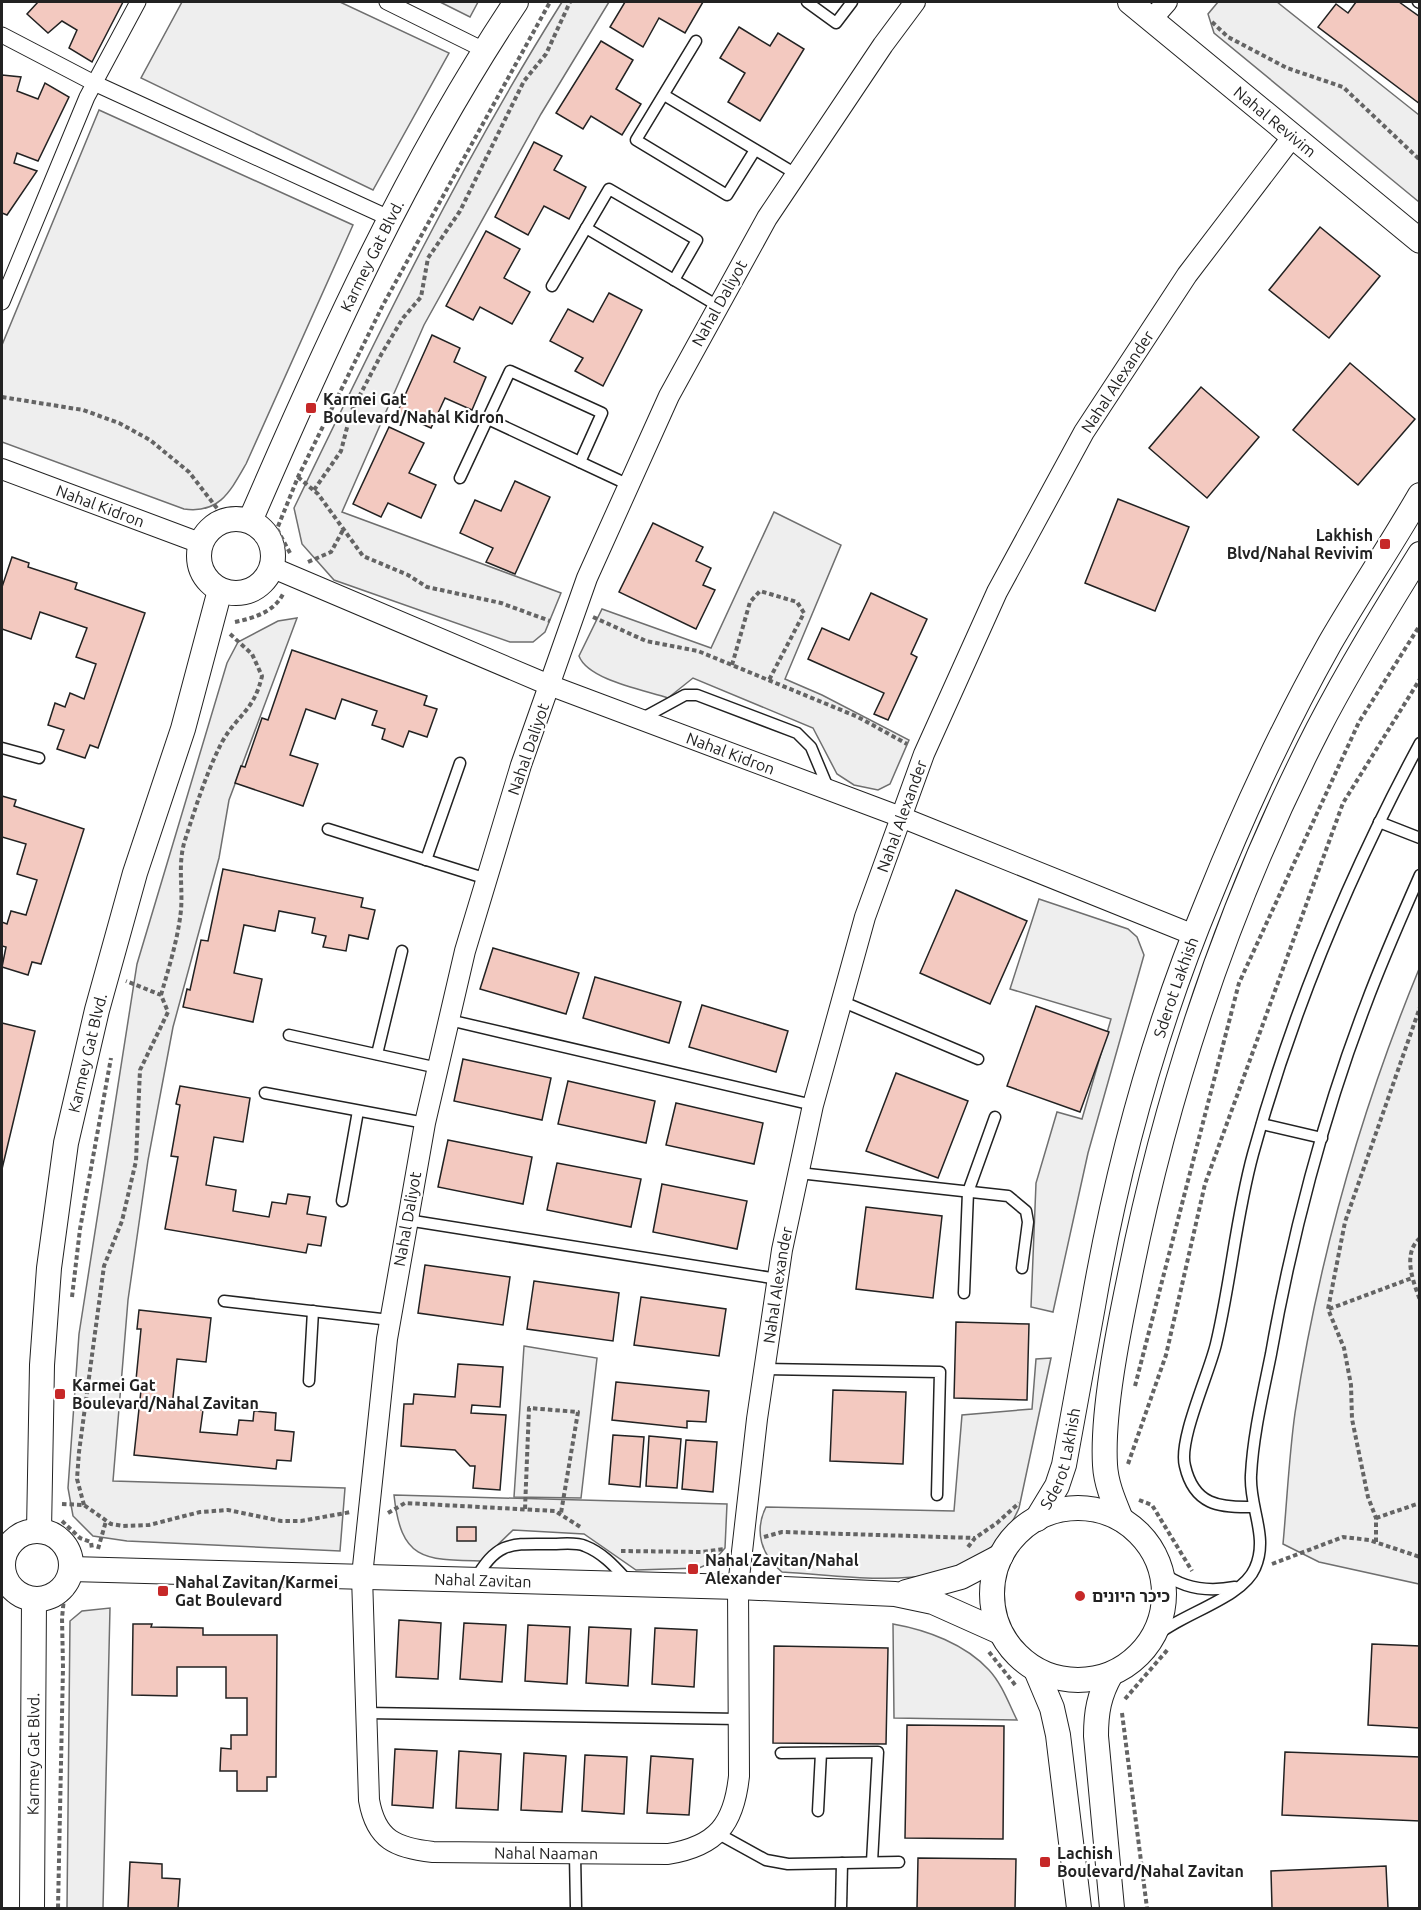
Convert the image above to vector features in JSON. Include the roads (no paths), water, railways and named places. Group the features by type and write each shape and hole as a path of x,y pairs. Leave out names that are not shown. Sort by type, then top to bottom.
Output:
{"street":[{"path":"2,302 94,83 138,2"},
{"path":"387,2 484,50"},
{"name":"Karmey Gat Blvd.","path":"250,521 308,387 389,218 484,50 516,2"},
{"name":"Nahal Revivim","path":"1130,2 1160,10 1293,136 1419,241"},
{"name":"Nahal Daliyot","path":"362,1576 390,1320 425,1123 465,951 521,765 572,619 669,396 767,218 909,4"},
{"path":"2,35 94,83 389,218"},
{"name":"Nahal Alexander","path":"738,1587 764,1369 778,1279 813,1105 865,917 924,754 997,592 1084,432 1187,275 1293,136"},
{"name":"Nahal Kidron","path":"2,469 200,543"},
{"name":"Sderot Lakhish","path":"1029,1510 1057,1486 1064,1465 1093,1305 1124,1161 1155,1051 1194,935 1248,806 1292,714 1332,641 1419,495"},
{"path":"226,520 250,521 267,535 273,556 267,577 251,590 230,593 220,590 210,584 199,565 200,543 206,533 226,520"},
{"name":"Sderot Lakhish","path":"1117,1508 1105,1464 1109,1406 1123,1310 1154,1168 1193,1030 1236,911 1302,761 1358,656 1419,555"},
{"name":"Nahal Kidron","path":"271,567 549,685 901,817 1194,935"},
{"name":"Karmey Gat Blvd.","path":"39,1531 42,1365 49,1268 66,1143 120,974 135,873 183,729 220,590"},
{"path":"1117,1508 1151,1547 1162,1572 1165,1599 1163,1613 1152,1639 1135,1659 1112,1674 1090,1680 1068,1680 1036,1670 1011,1650 992,1639 992,1588 1001,1556 1020,1531 1029,1510 1117,1508"},
{"path":"39,1531 48,1533 63,1543 71,1569 69,1577 58,1591 51,1596 34,1599 11,1587 3,1572 3,1564 5,1545 21,1534 39,1531"},
{"name":"Nahal Zavitan","path":"895,1594 960,1577 1001,1556"},
{"name":"Nahal Zavitan","path":"71,1569 738,1587 895,1594 933,1602 992,1639"},
{"name":"Nahal Naaman","path":"362,1576 369,1800 374,1822 388,1840 414,1851 433,1852 668,1854 703,1844 717,1833 728,1820 738,1793 738,1587"},
{"name":"Karmey Gat Blvd.","path":"32,1908 34,1599"},
{"path":"1036,1670 1049,1699 1059,1745 1079,1908"},
{"path":"1112,1674 1101,1690 1096,1709 1096,1736 1112,1908"}],"lane":[{"path":"807,2 836,23 852,2"},
{"path":"696,41 636,140 727,195 754,150"},
{"path":"664,94 796,174"},
{"path":"552,286 609,189 697,240 674,280"},
{"path":"586,228 718,306"},
{"path":"460,478 510,372 602,414 580,462"},
{"path":"488,419 629,484"},
{"path":"641,719 685,695 697,695 797,734 811,747 829,790"},
{"path":"1254,1507 1223,1508 1202,1497 1189,1480 1183,1449 1217,1342 1239,1212 1262,1124 1308,988 1379,822 1419,743"},
{"path":"2,748 39,758"},
{"path":"426,860 459,763"},
{"path":"1379,822 1419,838"},
{"path":"328,829 487,879"},
{"path":"1152,1639 1167,1625 1241,1586 1255,1571 1262,1549 1251,1476 1271,1352 1322,1138 1365,1005 1419,874"},
{"path":"377,1054 402,951"},
{"path":"841,1001 978,1059"},
{"path":"449,1020 813,1105"},
{"path":"289,1035 438,1068"},
{"path":"265,1094 425,1123"},
{"path":"342,1201 358,1111"},
{"path":"964,1293 968,1192 995,1117"},
{"path":"1262,1124 1322,1138"},
{"path":"799,1173 1008,1196 1026,1210 1028,1222 1022,1268"},
{"path":"407,1220 778,1279"},
{"path":"224,1301 390,1320"},
{"path":"309,1381 314,1311"},
{"path":"764,1369 940,1372 937,1495"},
{"path":"475,1580 482,1567 501,1548 512,1544 582,1544 609,1561 630,1584"},
{"path":"1162,1572 1176,1583 1193,1587 1212,1590 1241,1586"},
{"path":"366,1713 739,1719"},
{"path":"781,1753 878,1752 872,1862"},
{"path":"818,1811 821,1753"},
{"path":"717,1833 765,1860 788,1864 900,1862"},
{"path":"575,1854 576,1908"},
{"path":"841,1908 842,1863"}],"place":[{"name":"Karmei Gat Boulevard/Nahal Kidron","path":"311,408"},
{"name":"Lakhish Blvd/Nahal Revivim","path":"1385,544"},
{"name":"Karmei Gat Boulevard/Nahal Zavitan","path":"60,1394"},
{"name":"Nahal Zavitan/Nahal Alexander","path":"693,1569"},
{"name":"Nahal Zavitan/Karmei Gat Boulevard","path":"163,1591"},
{"name":"כיכר היונים","path":"1080,1596"},
{"name":"Lachish Boulevard/Nahal Zavitan","path":"1045,1862"}]}
